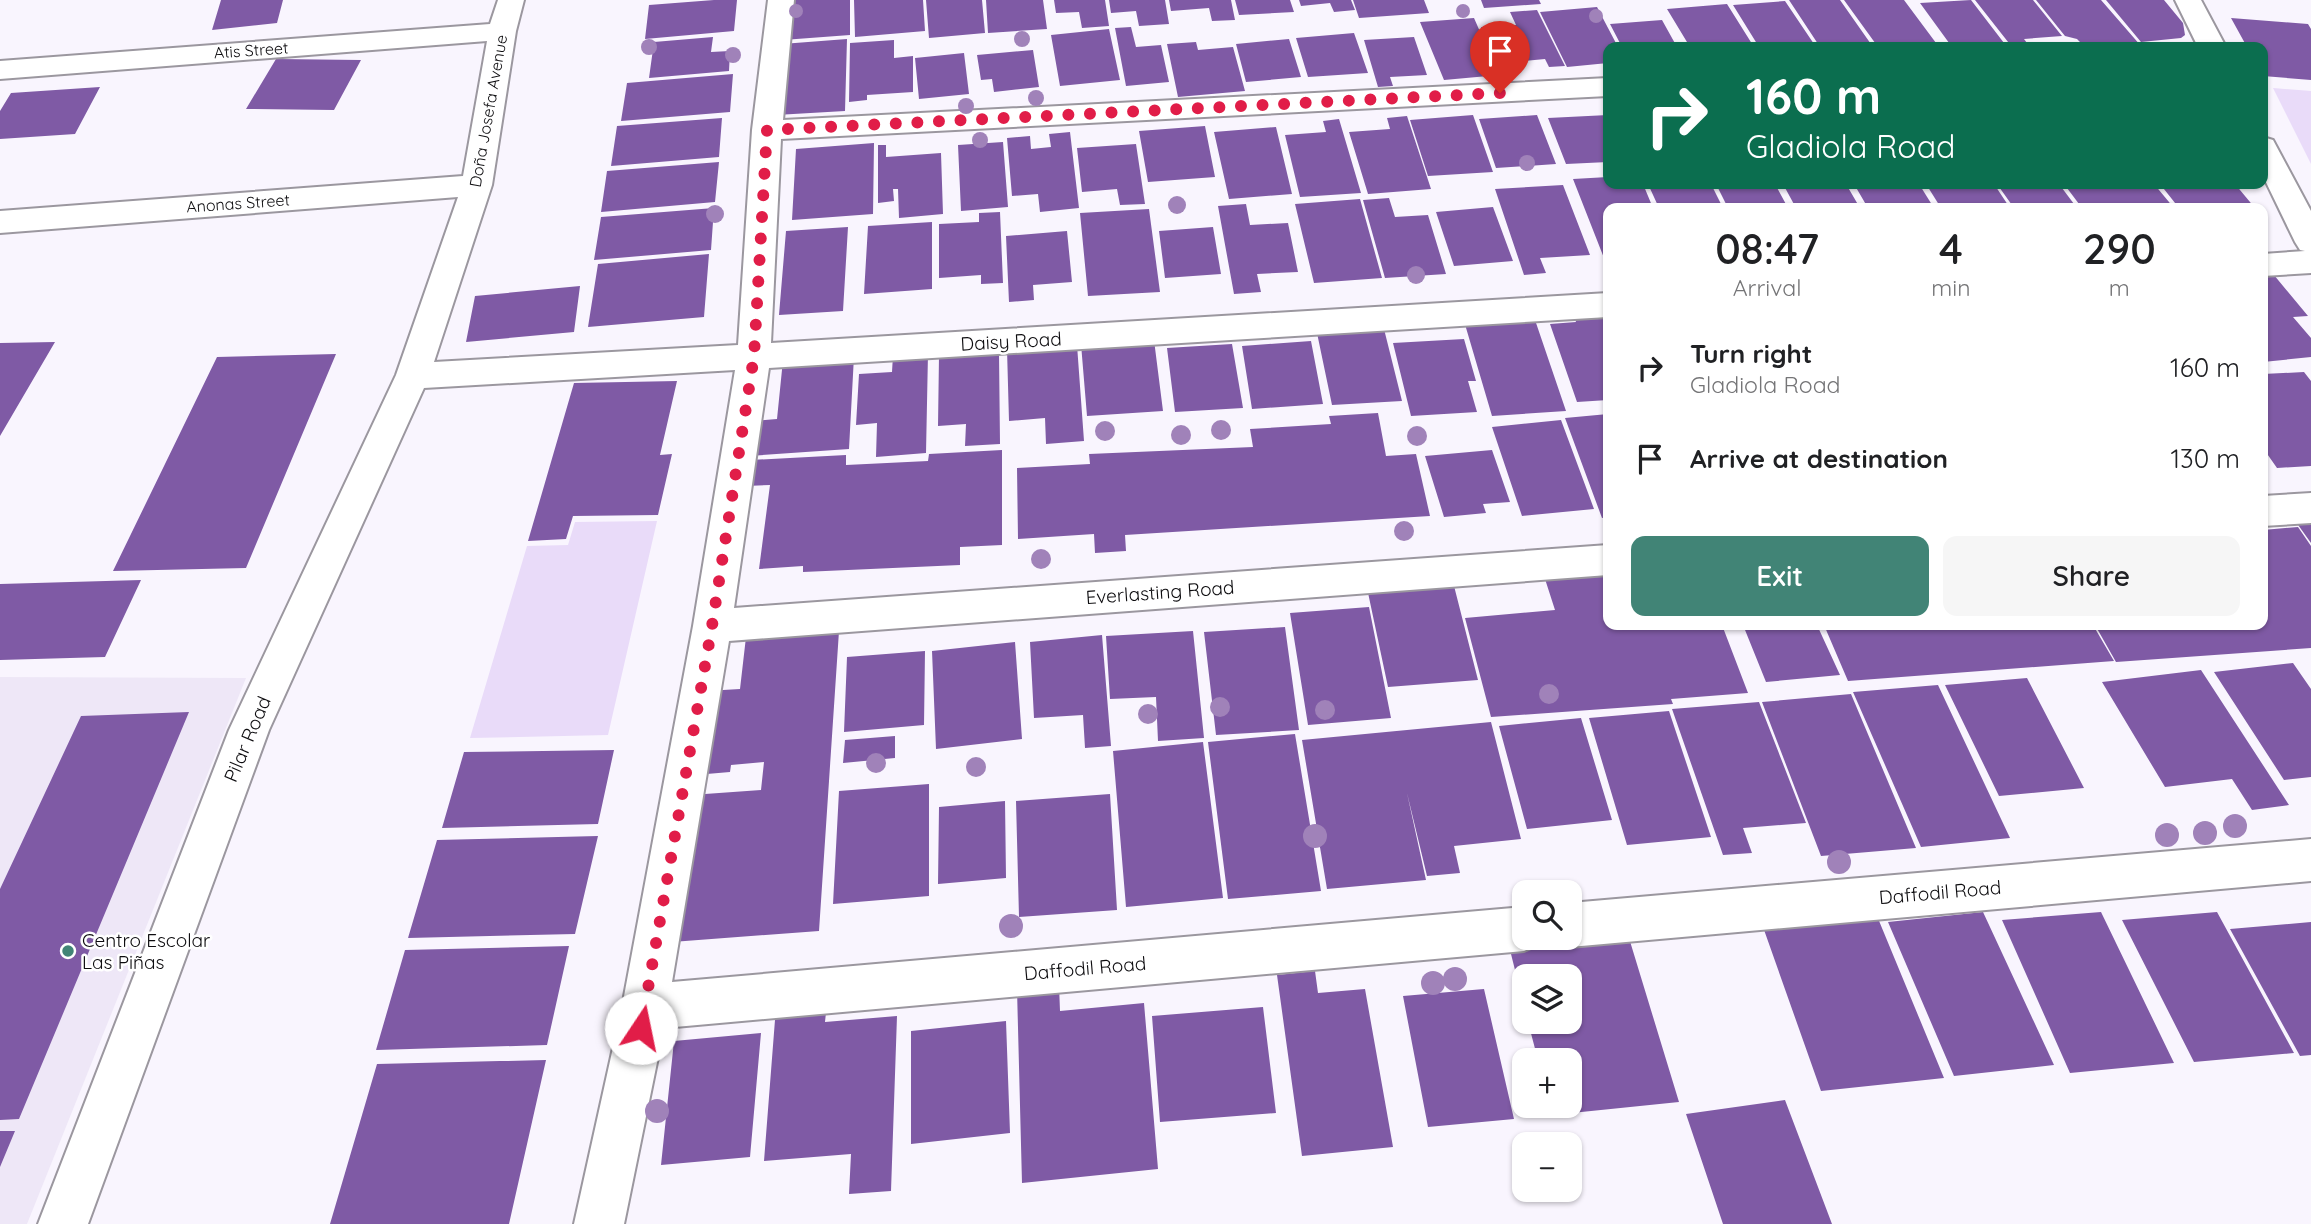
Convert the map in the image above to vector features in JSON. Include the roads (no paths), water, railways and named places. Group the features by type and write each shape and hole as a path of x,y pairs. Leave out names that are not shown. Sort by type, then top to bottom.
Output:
{"street":[{"name":"Doña Josefa Avenue","path":"450,261 477,185 502,31 511,0"},
{"path":"599,1224 645,1007 712,626 754,356 767,130 781,0"},
{"path":"2188,0 2209,42"},
{"name":"Atis Street","path":"0,70 502,31"},
{"path":"767,130 1603,87"},
{"path":"2268,157 2311,242"},
{"name":"Anonas Street","path":"0,222 477,185"},
{"name":"Pilar Road","path":"63,1224 249,730 413,375 450,261"},
{"path":"2268,265 2311,262"},
{"name":"Daisy Road","path":"413,375 470,374 1603,305"},
{"path":"2268,511 2311,508"},
{"name":"Everlasting Road","path":"712,626 1603,560"},
{"name":"Daffodil Road","path":"1582,924 2311,860"},
{"name":"Daffodil Road","path":"645,1007 1512,930"}],"place":[{"name":"Centro Escolar Las Piñas","path":"68,951"}]}
